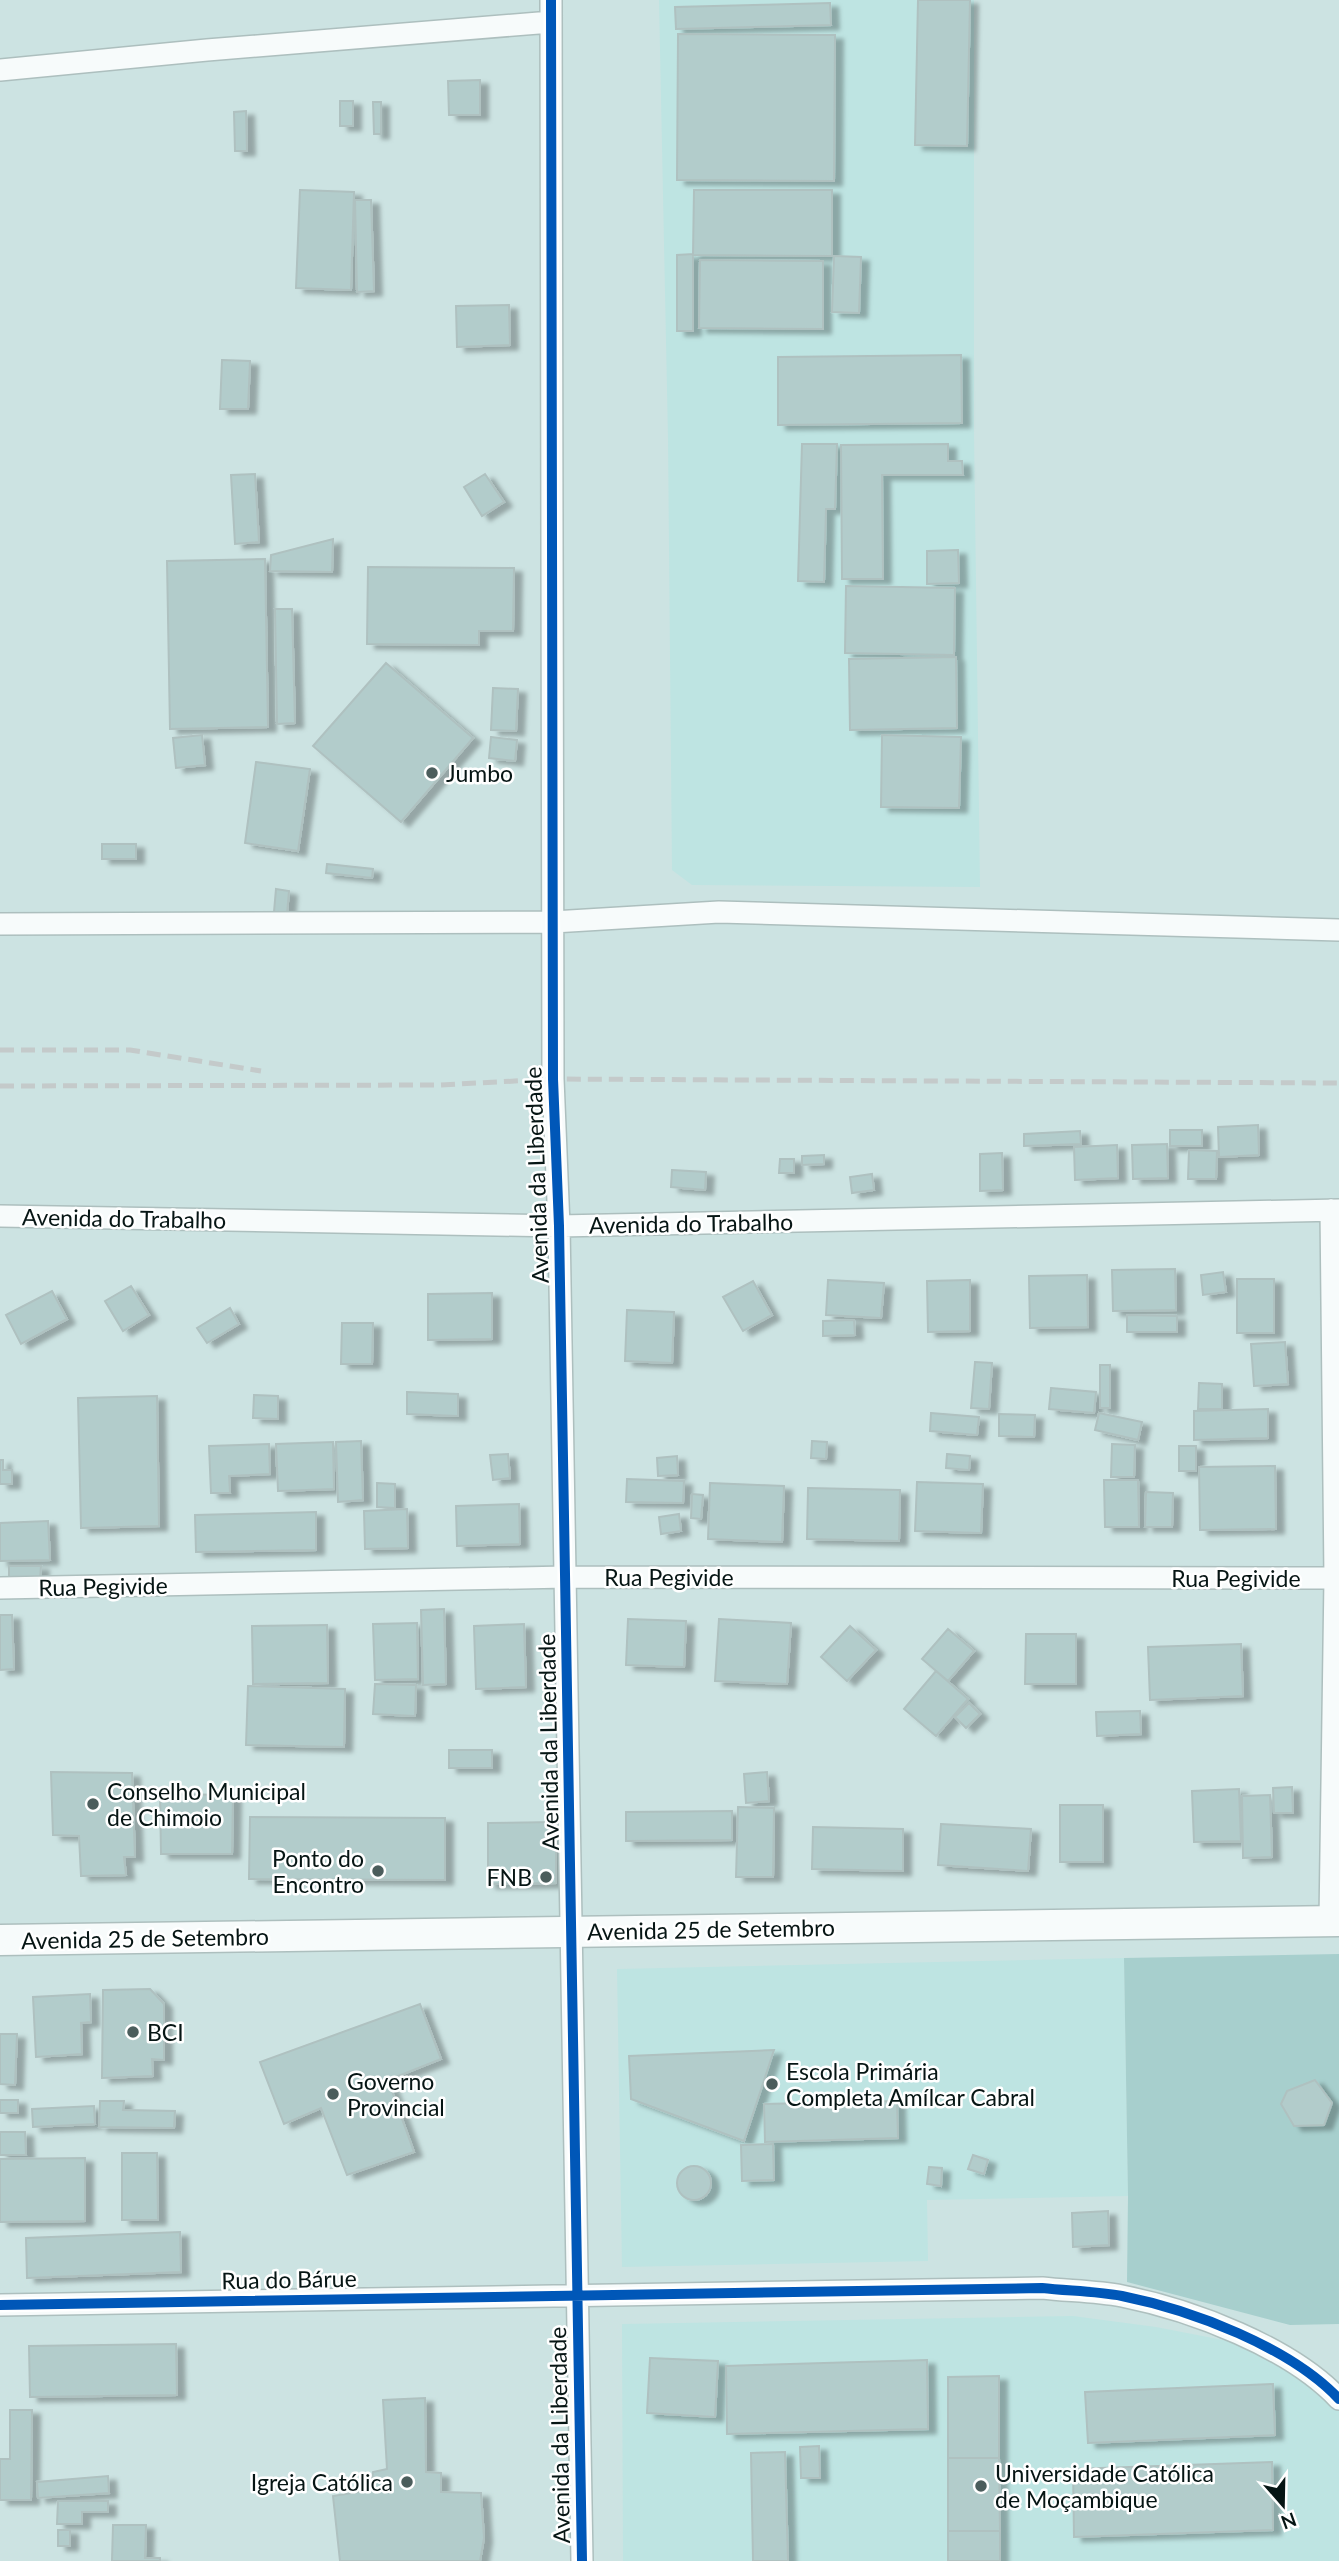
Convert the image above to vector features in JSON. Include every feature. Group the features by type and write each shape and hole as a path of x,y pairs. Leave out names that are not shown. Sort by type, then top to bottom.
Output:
{"street":[{"name":"Avenida da Liberdade","path":"551,0 553,1079 559,1226 573,1931 582,2561"},
{"path":"0,70 221,48 551,22"},
{"path":"0,924 553,922 719,912 1339,930"},
{"path":"1335,1210 1335,1921"},
{"name":"Avenida do Trabalho","path":"0,1216 559,1226 1335,1210"},
{"name":"Rua Pegivide","path":"0,1588 566,1577 1337,1578"},
{"name":"Avenida 25 de Setembro","path":"0,1940 1335,1921"},
{"name":"Rua do Bárue","path":"0,2305 1042,2288 1122,2297 1206,2319 1279,2353 1339,2399"}],"shaded area":[{"path":"659,0 974,0 974,432 980,887 692,885 672,870 668,438"},
{"path":"1339,1954 1339,2324 1290,2325 1127,2282 1124,1958"},
{"name":"Escola Primária Completa Amílcar Cabral","path":"1124,1958 1128,2196 927,2200 928,2261 622,2267 617,1969"},
{"name":"Universidade Católica de Moçambique","path":"1073,2316 1156,2327 1259,2347 1316,2388 1339,2411 1339,2561 623,2561 622,2324"}],"building":[{"path":"918,0 970,0 967,146 915,145"},
{"path":"830,3 831,25 676,29 675,7"},
{"path":"678,34 835,35 834,181 677,180"},
{"path":"480,80 480,115 449,115 448,81"},
{"path":"340,101 353,101 353,126 340,126"},
{"path":"373,102 381,102 381,134 374,134"},
{"path":"246,111 247,151 235,151 234,112"},
{"path":"300,190 354,192 351,290 296,288"},
{"path":"694,190 832,190 832,256 693,255"},
{"path":"355,200 371,200 374,291 357,292"},
{"path":"693,254 693,331 677,331 677,255"},
{"path":"834,256 861,257 859,313 832,312"},
{"path":"700,260 823,261 823,329 699,328"},
{"path":"509,305 510,345 457,347 456,306"},
{"path":"961,355 962,423 778,425 778,357"},
{"path":"222,360 250,361 248,409 220,409"},
{"path":"802,444 837,444 835,509 826,509 824,582 798,581"},
{"path":"948,444 948,461 962,461 963,475 882,475 883,579 842,579 841,445"},
{"path":"255,474 259,542 235,544 231,475"},
{"path":"485,474 504,502 482,516 464,487"},
{"path":"333,539 332,572 270,571 271,555"},
{"path":"958,550 959,583 927,584 927,551"},
{"path":"265,559 268,727 170,729 167,561"},
{"path":"368,567 514,568 513,631 479,631 479,645 367,644"},
{"path":"846,586 955,588 954,655 845,653"},
{"path":"275,609 292,609 295,723 277,724"},
{"path":"956,657 957,728 850,730 849,659"},
{"path":"386,663 473,738 401,822 313,746"},
{"path":"493,688 518,689 516,731 491,730"},
{"path":"202,735 205,765 176,768 173,738"},
{"path":"882,735 961,737 959,808 881,807"},
{"path":"491,737 517,740 515,761 489,758"},
{"path":"256,762 310,769 298,851 245,843"},
{"path":"102,844 136,844 136,859 102,859"},
{"path":"327,864 373,869 372,878 326,873"},
{"path":"276,889 289,891 287,914 274,912"},
{"path":"1258,1125 1259,1155 1219,1157 1218,1127"},
{"path":"1170,1130 1202,1130 1202,1146 1170,1146"},
{"path":"1080,1131 1081,1144 1024,1146 1024,1134"},
{"path":"1167,1144 1168,1178 1133,1179 1132,1145"},
{"path":"1117,1145 1118,1178 1075,1180 1074,1147"},
{"path":"1189,1150 1217,1151 1216,1179 1188,1179"},
{"path":"1002,1153 1003,1190 980,1191 980,1154"},
{"path":"824,1155 824,1164 802,1165 802,1156"},
{"path":"780,1159 794,1159 794,1173 779,1173"},
{"path":"672,1170 706,1172 705,1190 671,1187"},
{"path":"872,1174 874,1190 852,1193 850,1177"},
{"path":"1175,1269 1176,1310 1113,1311 1112,1270"},
{"path":"1223,1272 1226,1292 1203,1295 1201,1275"},
{"path":"1087,1275 1088,1327 1030,1328 1029,1276"},
{"path":"1237,1279 1274,1279 1274,1333 1237,1333"},
{"path":"828,1280 884,1283 881,1318 826,1315"},
{"path":"970,1280 970,1331 928,1332 927,1281"},
{"path":"753,1281 772,1315 743,1331 723,1297"},
{"path":"131,1286 149,1315 123,1331 105,1301"},
{"path":"52,1291 67,1319 21,1344 6,1315"},
{"path":"492,1293 492,1339 428,1340 428,1294"},
{"path":"230,1308 239,1324 207,1343 197,1328"},
{"path":"627,1310 674,1312 672,1363 625,1361"},
{"path":"1127,1315 1177,1316 1177,1332 1127,1332"},
{"path":"854,1320 855,1335 823,1336 823,1321"},
{"path":"342,1323 373,1323 372,1364 341,1364"},
{"path":"1285,1342 1288,1384 1254,1386 1251,1344"},
{"path":"975,1362 992,1363 989,1409 971,1408"},
{"path":"1100,1365 1110,1365 1110,1408 1100,1408"},
{"path":"1199,1383 1222,1384 1222,1409 1198,1409"},
{"path":"1051,1388 1096,1392 1094,1413 1049,1409"},
{"path":"407,1392 458,1394 458,1416 407,1414"},
{"path":"254,1395 278,1396 278,1419 253,1418"},
{"path":"157,1396 159,1526 81,1528 78,1398"},
{"path":"1268,1409 1268,1438 1194,1440 1194,1411"},
{"path":"931,1413 979,1417 977,1435 930,1431"},
{"path":"1099,1413 1142,1422 1138,1440 1095,1430"},
{"path":"999,1414 1035,1415 1034,1437 999,1436"},
{"path":"361,1441 363,1500 338,1502 336,1442"},
{"path":"812,1441 827,1442 826,1459 811,1458"},
{"path":"333,1442 334,1489 278,1491 276,1444"},
{"path":"269,1444 270,1474 229,1476 230,1493 211,1493 209,1446"},
{"path":"1112,1444 1135,1445 1134,1477 1111,1477"},
{"path":"1179,1446 1196,1446 1196,1471 1179,1471"},
{"path":"508,1454 510,1478 493,1480 490,1455"},
{"path":"947,1454 970,1456 969,1470 946,1468"},
{"path":"677,1456 678,1475 658,1476 657,1458"},
{"path":"0,1460 3,1460 3,1470 12,1470 12,1484 0,1484"},
{"path":"1275,1466 1276,1529 1200,1530 1199,1467"},
{"path":"627,1479 684,1481 683,1503 626,1502"},
{"path":"1104,1480 1138,1480 1139,1527 1105,1527"},
{"path":"917,1482 983,1484 981,1533 915,1531"},
{"path":"377,1483 395,1484 395,1508 377,1507"},
{"path":"710,1483 784,1486 782,1542 708,1539"},
{"path":"808,1488 900,1490 899,1541 807,1539"},
{"path":"1146,1492 1173,1493 1172,1527 1145,1527"},
{"path":"692,1494 703,1495 701,1519 691,1518"},
{"path":"519,1504 520,1544 457,1546 456,1506"},
{"path":"407,1509 408,1548 365,1549 364,1511"},
{"path":"316,1512 316,1550 196,1552 195,1515"},
{"path":"679,1514 681,1531 661,1534 659,1517"},
{"path":"48,1521 50,1560 0,1561 0,1523"},
{"path":"9,1566 41,1566 40,1579 9,1578"},
{"path":"444,1609 446,1684 423,1685 421,1610"},
{"path":"0,1615 12,1615 14,1669 0,1670"},
{"path":"628,1619 686,1621 684,1667 626,1665"},
{"path":"719,1619 791,1623 787,1684 715,1681"},
{"path":"417,1623 418,1679 375,1680 373,1624"},
{"path":"524,1624 526,1687 476,1689 474,1626"},
{"path":"327,1625 328,1683 253,1684 252,1626"},
{"path":"850,1626 876,1650 847,1681 821,1657"},
{"path":"948,1629 974,1651 948,1681 922,1659"},
{"path":"1026,1634 1076,1634 1076,1684 1025,1684"},
{"path":"1241,1644 1243,1696 1150,1700 1148,1647"},
{"path":"936,1671 968,1699 936,1736 904,1709"},
{"path":"375,1684 416,1685 415,1716 373,1714"},
{"path":"248,1686 345,1689 344,1747 246,1745"},
{"path":"969,1703 980,1714 966,1728 955,1717"},
{"path":"1140,1711 1141,1734 1097,1736 1096,1712"},
{"path":"449,1750 492,1750 492,1768 449,1768"},
{"name":"Conselho Municipal de Chimoio","path":"51,1772 132,1773 135,1857 124,1857 126,1875 81,1876 79,1836 53,1835"},
{"path":"767,1772 769,1801 746,1803 744,1774"},
{"path":"1292,1787 1293,1813 1274,1813 1273,1788"},
{"path":"1239,1789 1241,1841 1194,1842 1192,1791"},
{"path":"160,1794 233,1795 232,1854 161,1854"},
{"path":"1270,1795 1272,1857 1243,1858 1242,1796"},
{"path":"1060,1805 1103,1805 1103,1862 1060,1862"},
{"path":"738,1807 774,1808 773,1877 736,1877"},
{"path":"732,1811 732,1840 626,1841 626,1812"},
{"path":"250,1817 445,1818 445,1880 249,1879"},
{"path":"556,1822 556,1883 488,1884 488,1823"},
{"path":"941,1824 1031,1829 1028,1871 938,1865"},
{"path":"813,1827 903,1829 903,1871 812,1869"},
{"name":"BCI","path":"150,1989 164,2004 164,2060 152,2059 153,2076 102,2078 103,1990"},
{"path":"90,1994 91,2022 81,2023 82,2054 36,2057 33,1997"},
{"name":"Governo Provincial","path":"420,2004 441,2059 388,2080 414,2152 347,2175 321,2108 284,2124 260,2062"},
{"path":"0,2034 17,2034 15,2085 0,2084"},
{"path":"774,2050 744,2141 631,2099 629,2056"},
{"path":"1315,2080 1332,2103 1324,2125 1294,2126 1281,2104 1287,2091"},
{"path":"0,2100 18,2100 18,2113 0,2113"},
{"path":"100,2101 124,2101 123,2110 175,2111 174,2128 99,2127"},
{"path":"897,2101 898,2138 765,2142 764,2104"},
{"path":"94,2106 95,2124 33,2127 32,2109"},
{"path":"0,2132 25,2132 26,2155 0,2155"},
{"path":"773,2144 774,2180 742,2181 741,2145"},
{"path":"122,2153 157,2153 158,2220 122,2220"},
{"path":"973,2155 988,2160 984,2174 968,2169"},
{"path":"85,2158 85,2221 0,2222 0,2159"},
{"path":"694,2166 706,2171 711,2183 706,2195 694,2200 682,2195 677,2183 682,2171"},
{"path":"929,2167 942,2168 941,2186 927,2184"},
{"path":"1108,2211 1109,2245 1073,2247 1072,2213"},
{"path":"180,2232 181,2272 27,2278 26,2238"},
{"path":"176,2344 177,2395 30,2397 29,2346"},
{"path":"650,2358 718,2361 715,2417 647,2413"},
{"path":"927,2360 928,2429 727,2434 726,2366"},
{"path":"999,2376 999,2458 948,2458 948,2377"},
{"path":"1273,2384 1275,2435 1088,2443 1085,2392"},
{"name":"Igreja Católica","path":"425,2398 426,2472 441,2473 441,2492 481,2493 484,2538 480,2561 340,2561 333,2496 371,2490 373,2472 387,2469 383,2400"},
{"path":"10,2410 32,2410 31,2500 0,2500 0,2459 10,2459"},
{"path":"819,2446 820,2478 801,2478 800,2447"},
{"path":"785,2452 788,2561 753,2561 751,2453"},
{"path":"948,2458 999,2458 1000,2531 948,2531"},
{"path":"1272,2462 1273,2530 1074,2537 1073,2469"},
{"path":"108,2476 109,2493 38,2498 37,2482"},
{"path":"58,2501 108,2501 108,2512 82,2512 82,2524 57,2524"},
{"path":"113,2525 146,2525 145,2558 160,2558 160,2561 112,2561"},
{"path":"58,2530 70,2530 70,2546 58,2546"},
{"path":"948,2531 1000,2531 1000,2561 948,2561"}],"railway":[{"path":"0,1050 130,1050 261,1071"},
{"path":"0,1086 440,1085 553,1079 1339,1083"}],"cycle path":[{"path":"551,0 553,1079 559,1226 582,2561"},
{"path":"0,2305 1042,2288 1122,2296 1209,2321 1267,2347 1294,2363 1339,2399"}],"place":[{"name":"Jumbo","path":"432,773"},
{"name":"Conselho Municipal de Chimoio","path":"93,1804"},
{"name":"Ponto do Encontro","path":"378,1871"},
{"name":"FNB","path":"546,1877"},
{"name":"BCI","path":"133,2032"},
{"name":"Escola Primária Completa Amílcar Cabral","path":"772,2084"},
{"name":"Governo Provincial","path":"333,2094"},
{"name":"Igreja Católica","path":"407,2482"},
{"name":"Universidade Católica de Moçambique","path":"981,2486"}]}
